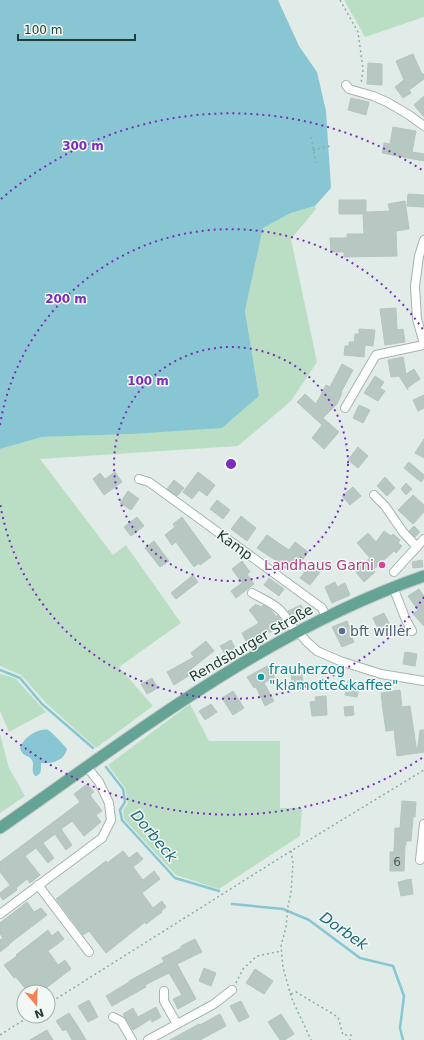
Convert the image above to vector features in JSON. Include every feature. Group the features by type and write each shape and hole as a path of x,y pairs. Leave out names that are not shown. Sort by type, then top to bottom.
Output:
{"main road":[{"name":"Rendsburger Straße","path":"0,828 160,716 211,682 264,650 326,617 393,587 424,576"}],"street":[{"path":"346,85 349,89 387,102 424,126"},
{"path":"345,408 376,355 424,344 417,318 415,286 418,256 424,240"},
{"name":"Kamp","path":"139,479 149,482 322,608 326,617"},
{"path":"374,495 385,506 403,532 416,547"},
{"path":"394,572 424,539"},
{"path":"393,587 412,631"},
{"path":"252,593 268,601 280,610 297,632 317,651 340,661 381,674 424,681"},
{"path":"0,914 102,838 111,820 109,803 99,782 87,767"},
{"path":"420,860 424,824"},
{"path":"38,885 89,952"},
{"path":"164,990 164,1001 176,1024"},
{"path":"148,1040 214,1004 232,990"},
{"path":"113,1017 121,1021 132,1040"}],"path":[{"path":"340,0 358,32 363,69 360,92"},
{"path":"311,137 316,163"},
{"path":"313,150 330,146"},
{"path":"56,999 291,851 424,770"},
{"path":"291,851 293,863 291,892 286,927 281,946 283,968 290,994 311,1040"},
{"path":"232,990 243,969 257,956 282,951"},
{"path":"290,994 296,992 338,1017 343,1035 351,1035 350,1040"},
{"path":"0,1035 17,1024"}],"green space":[{"path":"344,0 424,0 424,17 365,37"},
{"path":"315,206 316,209 291,239 317,362 291,401 238,446 40,459 113,555 126,545 181,623 119,667 153,706 96,748 47,704 21,675 0,666 0,449 42,437 131,434 259,396 245,311 263,228 291,213"},
{"path":"0,674 16,679 46,712 9,732 0,711"},
{"path":"190,704 209,741 280,741 280,808 302,808 300,836 219,889 176,875 124,819 123,810 128,803 125,788 108,765"},
{"path":"0,734 9,768 25,796 0,813"}],"water":[{"path":"0,0 278,0 299,46 317,72 326,111 331,188 315,206 291,213 263,228 245,311 259,396 222,428 131,434 42,437 0,449"},
{"path":"41,730 50,731 67,749 63,756 57,761 41,763 40,773 35,776 33,772 32,760 24,755 20,748 28,736"}],"building":[{"path":"413,54 422,74 424,74 424,79 409,90 411,93 403,98 395,87 404,80 396,61"},
{"path":"368,63 382,64 382,85 367,84"},
{"path":"424,96 424,117 414,105"},
{"path":"351,98 369,102 366,115 348,110"},
{"path":"393,127 416,131 412,152 424,154 424,161 382,153 384,143 390,144"},
{"path":"408,194 424,195 424,207 407,206"},
{"path":"339,200 366,200 366,212 390,211 388,204 405,201 409,229 396,231 397,256 344,257 344,252 331,252 330,238 347,238 347,234 364,234 363,214 339,214"},
{"path":"396,308 397,330 403,329 405,342 385,345 380,309"},
{"path":"359,329 375,330 373,346 365,345 364,357 344,355 345,346 349,346 349,342 354,342 355,334 359,334"},
{"path":"403,357 406,374 414,369 420,379 407,388 408,390 399,376 391,377 388,360"},
{"path":"342,364 353,370 341,392 342,393 337,404 323,418 339,432 324,449 312,438 322,425 297,402 305,394 316,404 326,385 330,387"},
{"path":"375,376 384,382 380,388 385,391 378,401 364,393"},
{"path":"424,395 424,408 418,411 413,400"},
{"path":"359,405 370,410 363,423 353,418"},
{"path":"424,439 424,458 415,453"},
{"path":"358,447 368,456 358,468 348,460"},
{"path":"409,462 424,475 421,482 404,468"},
{"path":"115,472 122,482 104,495 93,479 100,473 105,479"},
{"path":"198,472 215,485 207,496 199,490 192,499 183,492"},
{"path":"385,477 395,488 387,496 377,486"},
{"path":"174,480 184,488 177,496 167,489"},
{"path":"406,483 412,489 406,495 401,489"},
{"path":"353,487 361,496 350,505 342,496"},
{"path":"128,491 139,499 131,510 120,503"},
{"path":"413,495 424,505 424,512 413,524 398,510"},
{"path":"217,500 230,510 223,519 210,509"},
{"path":"241,516 256,528 247,541 231,529"},
{"path":"137,517 144,526 131,536 124,527"},
{"path":"182,517 211,557 200,565 199,563 194,567 176,542 172,545 165,535 175,527 173,524"},
{"path":"414,526 420,532 415,537 409,531"},
{"path":"384,531 391,536 393,534 400,540 398,543 402,546 396,553 394,551 373,570 375,572 364,582 355,571 370,558 357,543 368,533 376,542"},
{"path":"267,535 289,550 295,542 308,552 301,562 295,558 287,569 257,548"},
{"path":"154,541 169,561 160,567 145,548"},
{"path":"422,560 423,567 413,568 412,562"},
{"path":"242,561 250,572 247,574 254,584 236,598 231,591 242,583 232,569"},
{"path":"310,565 320,572 310,585 300,578"},
{"path":"193,575 198,582 176,599 171,593"},
{"path":"269,578 284,589 279,596 264,585"},
{"path":"335,582 337,587 345,583 350,595 332,603 325,587"},
{"path":"419,589 424,596 424,626 413,614 418,610 408,596"},
{"path":"256,604 261,607 264,605 271,610 285,625 268,633 268,631 247,643 242,633 259,623 249,610"},
{"path":"301,605 306,616 295,621 288,611"},
{"path":"384,613 392,629 381,635 373,618"},
{"path":"347,621 354,642 342,647 332,627"},
{"path":"231,640 235,648 231,651 232,652 226,655 220,646"},
{"path":"206,641 214,651 191,669 193,673 174,685 167,672 194,657 191,653"},
{"path":"405,652 417,654 415,666 403,664"},
{"name":"frauherzog \"klamotte&kaffee\"","path":"269,665 275,677 264,683 274,701 265,706 256,687 254,688 247,677"},
{"path":"302,673 303,685 293,686 291,674"},
{"path":"152,678 158,688 147,694 141,684"},
{"path":"348,681 360,683 357,697 345,695"},
{"path":"400,690 402,707 410,706 417,753 397,756 394,730 386,731 382,703 384,702 382,702 381,693"},
{"path":"233,691 244,708 233,715 222,698"},
{"path":"326,696 327,715 312,716 310,702 316,701 315,697"},
{"path":"211,704 217,712 205,720 199,711"},
{"path":"353,706 354,715 345,716 344,707"},
{"path":"420,730 424,730 424,752 417,753"},
{"path":"87,784 94,792 90,795 102,811 96,815 101,822 84,836 72,821 61,829 72,845 66,850 55,834 43,843 54,858 48,863 36,848 25,856 40,875 30,883 27,879 16,888 17,890 3,900 0,893 10,885 0,872 0,862 80,802 74,794"},
{"path":"402,801 416,802 411,841 406,841 405,845 404,871 390,871 390,852 394,852 395,828 400,828"},
{"path":"123,851 129,858 137,852 143,859 133,867 143,880 154,871 160,879 142,893 153,908 162,901 166,907 161,911 162,912 146,924 145,922 106,953 89,931 83,935 56,899 106,861 107,863"},
{"path":"411,879 413,894 401,896 398,882"},
{"path":"27,902 34,912 41,908 47,915 0,952 0,940 3,938 0,934 0,923"},
{"path":"48,930 52,936 58,931 64,939 48,951 58,965 65,960 71,969 51,984 22,984 16,977 14,978 4,965 17,956 16,955"},
{"path":"195,939 202,952 177,964 196,999 178,1009 173,999 182,995 169,973 145,985 146,987 112,1006 106,996 129,981 164,962 162,958"},
{"path":"204,968 216,973 211,986 199,981"},
{"path":"255,969 273,981 264,994 246,983"},
{"path":"89,1000 98,1017 88,1022 78,1006"},
{"path":"241,1001 249,1017 239,1022 230,1006"},
{"path":"156,1007 161,1017 152,1022 151,1019 133,1030 123,1014 133,1008 138,1017"},
{"path":"69,1013 86,1040 72,1040 66,1029 63,1031 56,1021"},
{"path":"220,1014 226,1026 200,1040 170,1040 199,1024 200,1025"},
{"path":"281,1014 294,1034 285,1040 280,1040 268,1022"},
{"path":"47,1030 53,1040 30,1040 40,1034"}],"waterway":[{"name":"Dorbeck","path":"0,670 20,678 42,704 93,748"},
{"name":"Dorbeck","path":"106,767 123,789 125,802 120,810 122,820 175,878 219,891"},
{"name":"Dorbek","path":"232,904 283,909 309,920 360,958 393,966 404,996 400,1028 403,1040"}],"place":[{"name":"Landhaus Garni","path":"382,565"},
{"name":"bft willer","path":"342,631"},
{"name":"frauherzog \"klamotte&kaffee\"","path":"261,677"}]}
